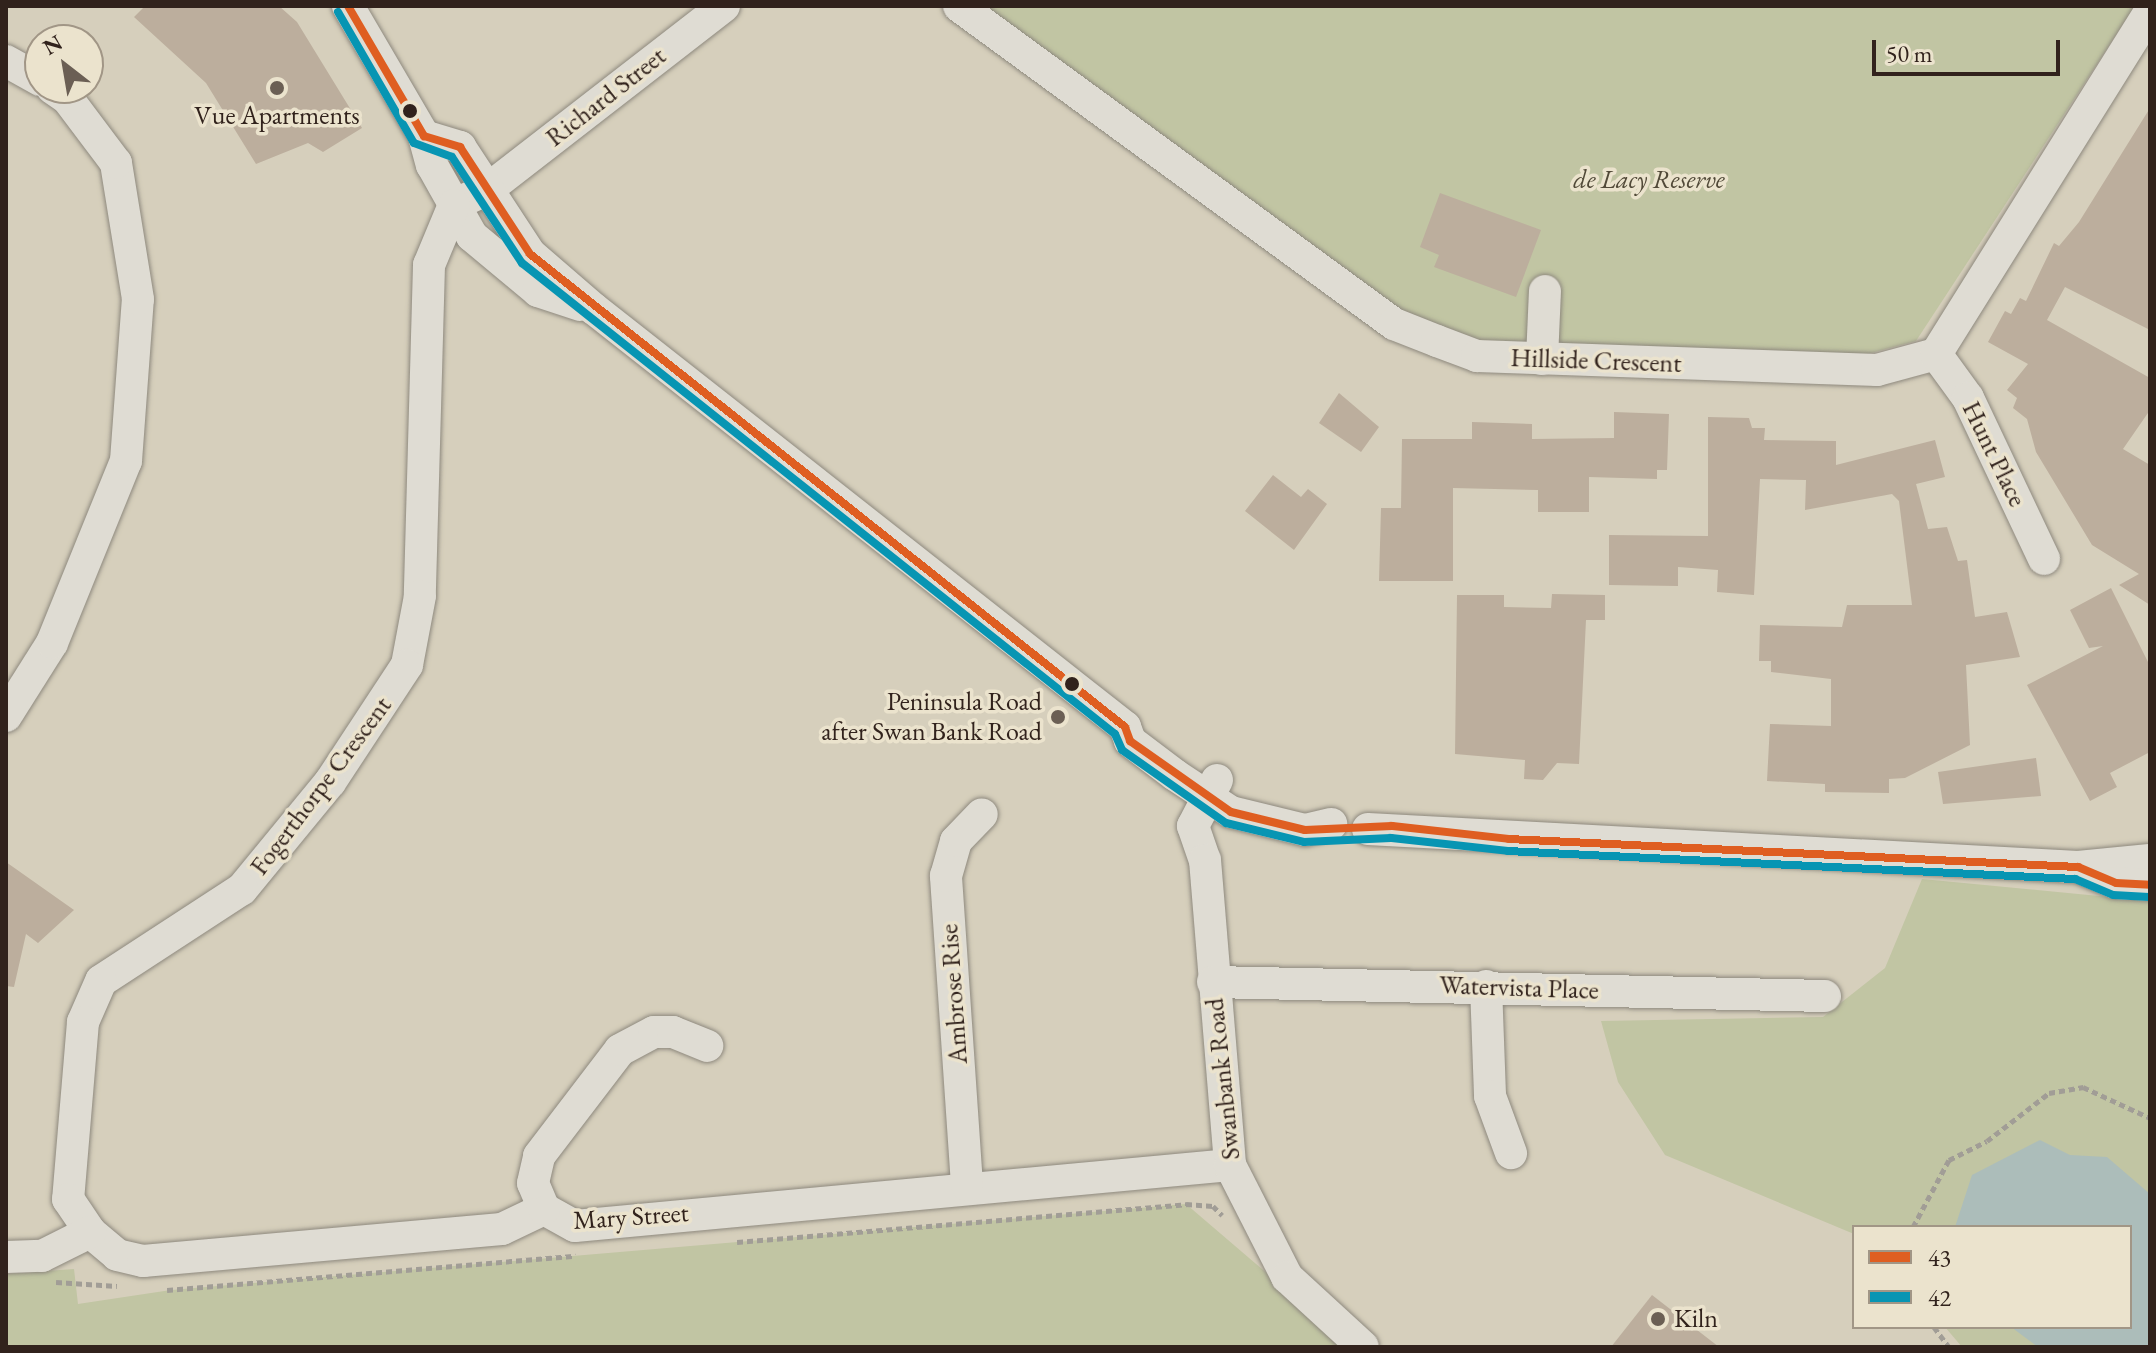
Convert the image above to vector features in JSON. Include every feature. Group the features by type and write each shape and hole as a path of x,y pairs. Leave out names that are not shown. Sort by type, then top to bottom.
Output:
{"street":[{"path":"348,6 424,136 461,217 508,271 538,291 594,309"},
{"name":"Richard Street","path":"488,189 724,6"},
{"name":"Hillside Crescent","path":"959,6 1394,324 1477,356 1877,370 1936,354"},
{"path":"1936,354 2150,12"},
{"path":"6,61 24,71"},
{"path":"6,716 59,629 127,447 138,299 116,163 66,104"},
{"path":"424,136 460,147 530,254 594,309 1125,727 1130,741 1223,794 1307,810 1331,824 1368,829 2078,867 2150,860"},
{"path":"461,217 488,189"},
{"name":"Fogerthorpe Crescent","path":"68,1199 83,1022 101,981 242,889 330,782 407,665 420,596 429,265 461,217"},
{"path":"1542,359 1545,291"},
{"name":"Hunt Place","path":"1936,354 1968,398 2044,559"},
{"name":"Swanbank Road","path":"1223,794 1193,826 1205,860 1230,1165 1287,1277 1363,1347"},
{"name":"Ambrose Rise","path":"967,1185 946,876 956,841 982,814"},
{"path":"2078,867 2116,883 2150,885"},
{"name":"Watervista Place","path":"1213,982 1825,996"},
{"path":"1486,986 1490,1096 1511,1153"},
{"path":"544,1209 533,1183 539,1156 620,1050 654,1032 673,1032 707,1046"},
{"name":"Mary Street","path":"68,1199 90,1232 117,1255 143,1261 502,1229 544,1209 575,1226 967,1185 1230,1165"},
{"path":"6,1257 42,1256 90,1232"}],"path":[{"path":"1914,1225 1949,1160 1987,1141 2049,1093 2083,1087 2150,1118"},
{"path":"725,1243 1186,1204 1213,1206 1229,1222"},
{"path":"155,1289 582,1255"},
{"path":"47,1281 124,1286"},
{"path":"1936,1329 1949,1347"}],"green space":[{"name":"de Lacy Reserve","path":"959,6 2135,6 1916,341 1856,357 1437,341"},
{"path":"1922,879 2150,901 2150,1347 1962,1347 1947,1329 2132,1329 2132,1225 1852,1225 1852,1233 1665,1155 1618,1082 1601,1021 1823,1017 1885,968"},
{"path":"1186,1204 1353,1347 6,1347 6,1274 74,1269 78,1304 171,1290"}],"shaded area":[{"path":"2040,1140 2070,1155 2107,1157 2150,1194 2150,1347 2038,1347 2014,1329 2132,1329 2132,1225 1956,1225 1972,1175"}],"building":[{"name":"Vue Apartments","path":"145,6 279,6 297,22 362,128 323,152 308,143 256,164 206,83 134,17"},
{"path":"2150,108 2150,330 2065,287 2047,320 2150,378 2150,410 2123,449 2150,465 2150,605 2119,585 2139,574 2092,545 2036,452 2027,419 2013,408 2017,398 2007,390 2028,364 1988,342 2005,311 2011,314 2020,298 2026,301 2054,243 2059,246 2079,222"},
{"path":"1440,193 1541,230 1516,297 1434,267 1439,255 1420,247"},
{"path":"1339,393 1379,427 1361,452 1319,423"},
{"path":"1614,412 1669,414 1667,470 1657,470 1657,479 1589,477 1589,512 1538,512 1538,490 1453,488 1453,581 1379,581 1381,508 1401,508 1402,439 1472,439 1472,422 1532,424 1532,439 1614,438"},
{"path":"1708,417 1749,418 1752,428 1765,428 1764,440 1836,441 1836,465 1935,440 1945,477 1916,484 1928,529 1947,527 1958,561 1967,560 1975,617 2007,612 2020,657 1966,665 1970,745 1905,778 1889,779 1889,793 1825,792 1825,784 1767,781 1770,724 1831,726 1831,679 1771,672 1771,661 1759,661 1760,625 1842,627 1847,605 1912,605 1899,501 1892,494 1805,510 1806,480 1760,479 1754,595 1717,592 1718,570 1678,567 1678,586 1609,585 1609,535 1708,536"},
{"path":"1273,475 1301,497 1308,489 1327,504 1294,550 1245,511"},
{"path":"2111,588 2150,666 2150,752 2110,773 2117,787 2090,801 2027,685 2103,646 2089,648 2070,610"},
{"path":"1552,594 1605,595 1605,620 1586,620 1579,764 1557,763 1543,780 1524,779 1525,760 1455,754 1457,595 1504,595 1504,607 1551,608"},
{"path":"2036,758 2041,796 1943,804 1938,772"},
{"path":"6,862 74,910 38,943 26,934 14,987 6,986"},
{"name":"Kiln","path":"1652,1295 1719,1347 1611,1347"}],"transit line":[{"name":"43","path":"348,6 424,136 460,147 530,254 1125,727 1130,741 1231,812 1305,830 1392,826 1509,839 2078,867 2116,883 2150,885"},
{"name":"42","path":"338,12 414,143 452,157 522,263 1115,734 1122,750 1226,823 1304,842 1391,838 1508,851 2075,879 2113,895 2149,897"}],"place":[{"name":"Vue Apartments","path":"277,88"},
{"name":"Peninsula Road after Swan Bank Road","path":"1058,717"},
{"name":"Kiln","path":"1658,1319"}]}
